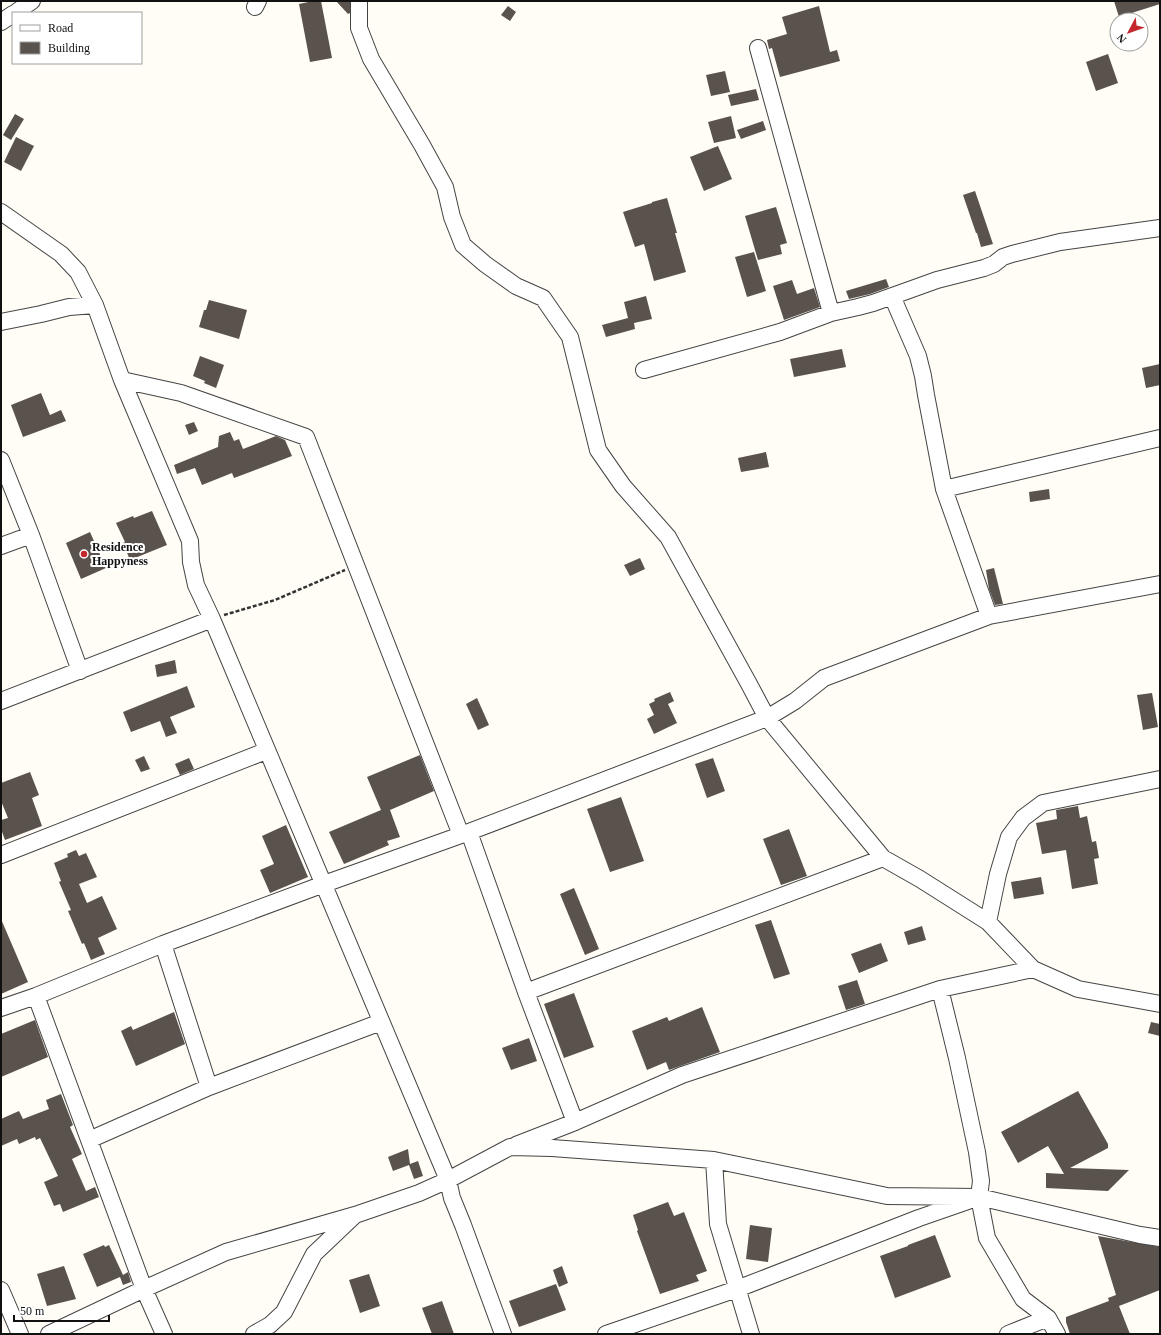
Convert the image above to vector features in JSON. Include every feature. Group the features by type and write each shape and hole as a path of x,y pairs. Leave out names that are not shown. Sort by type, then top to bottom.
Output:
{"street":[{"path":"17,12 32,1"},
{"path":"359,1 359,28 372,59 445,187 452,217 463,245 485,264 516,286 543,298 570,337 598,450 623,486 668,537 767,718 883,858 920,879 988,922 1033,970 1078,989 1160,1004"},
{"path":"1,22 12,15"},
{"path":"758,48 831,313"},
{"path":"1,212 62,254 78,272 95,305 122,380 190,542 191,562 196,585 212,619 266,751 324,884 448,1180 452,1198 503,1334"},
{"path":"644,370 780,332 831,313 858,307 937,280 984,268 994,264 1002,257 1012,254 1060,242 1160,228"},
{"path":"892,296 918,356 944,489 989,616"},
{"path":"1,322 69,307 95,305"},
{"path":"122,380 181,393 306,437 356,565 465,833 575,1122"},
{"path":"944,489 1160,438"},
{"path":"1,460 31,535 80,671"},
{"path":"1,546 31,535"},
{"path":"1,1008 36,996 163,944 465,833 767,718 795,701 824,678 989,616 1160,584"},
{"path":"1,701 212,619"},
{"path":"1,855 266,751"},
{"path":"988,922 998,874 1009,837 1023,818 1043,803 1160,779"},
{"path":"526,992 883,858"},
{"path":"163,944 209,1087"},
{"path":"49,1334 226,1252 355,1215 419,1193 448,1180 510,1147 575,1122 682,1075 940,989 1033,970"},
{"path":"940,989 957,1058 977,1152 981,1181 979,1197 987,1238 1023,1299 1048,1318 1057,1334"},
{"path":"36,996 144,1289 164,1334"},
{"path":"89,1140 209,1087 381,1022"},
{"path":"510,1147 714,1160 887,1196 979,1197 1140,1235 1160,1238"},
{"path":"714,1160 718,1224 751,1334"},
{"path":"606,1334 737,1289 919,1218 979,1197"},
{"path":"254,1334 270,1325 284,1312 314,1254 355,1215"},
{"path":"1,1290 20,1334"},
{"path":"1008,1334 1048,1318"}],"path":[{"path":"212,619 274,600 356,565"}],"building":[{"path":"321,1 332,58 310,62 299,4"},
{"path":"336,1 350,1 350,13 348,14"},
{"path":"1114,1 1160,1 1160,4 1135,12 1117,12"},
{"path":"508,6 516,12 510,21 501,15"},
{"path":"819,6 830,52 837,50 840,61 780,77 772,48 769,49 767,40 787,34 782,17"},
{"path":"1108,54 1118,83 1096,91 1086,62"},
{"path":"725,71 730,92 711,96 706,75"},
{"path":"756,89 759,100 731,106 728,95"},
{"path":"15,114 24,119 11,140 3,135"},
{"path":"731,116 736,138 714,143 708,122"},
{"path":"763,121 766,130 741,139 737,130"},
{"path":"16,137 34,146 21,171 4,162"},
{"path":"718,146 732,179 704,191 690,157"},
{"path":"975,191 993,244 981,247 963,195"},
{"path":"667,198 686,272 654,281 644,244 635,247 623,212"},
{"path":"776,207 787,243 780,245 782,254 758,260 745,216"},
{"path":"754,252 766,291 747,297 735,257"},
{"path":"886,279 889,287 870,294 849,299 846,291"},
{"path":"792,280 797,294 814,288 820,307 784,320 773,286"},
{"path":"646,296 652,319 634,323 635,329 606,337 602,325 628,318 624,302"},
{"path":"209,300 247,310 239,339 199,327 204,310 206,310"},
{"path":"842,349 846,367 794,377 790,359"},
{"path":"200,356 224,365 216,388 193,376"},
{"path":"1160,364 1160,385 1146,388 1142,368"},
{"path":"41,393 50,415 61,410 66,421 23,437 11,405"},
{"path":"194,422 198,431 189,435 185,425"},
{"path":"230,432 234,441 239,439 243,449 276,436 285,440 292,456 234,478 232,473 202,485 195,468 177,474 174,465 218,447 219,436"},
{"path":"766,452 769,467 741,472 738,458"},
{"path":"1049,489 1050,499 1030,502 1029,492"},
{"path":"152,511 167,545 130,560 123,543 125,542 116,523 133,516 134,518"},
{"path":"90,532 106,568 81,579 66,543"},
{"path":"640,558 645,569 630,576 624,565"},
{"path":"994,568 1003,604 995,605 989,589 986,570"},
{"path":"175,660 177,673 157,677 155,665"},
{"path":"187,686 195,707 170,717 177,733 166,737 160,721 131,732 123,712"},
{"path":"670,692 674,701 668,704 677,723 654,734 647,719 654,715 649,704 655,701 654,699"},
{"path":"1152,693 1158,727 1143,730 1137,695"},
{"path":"477,698 489,725 478,730 466,704"},
{"path":"420,755 434,791 390,810 400,837 387,841 389,845 344,864 329,832 381,810 367,777"},
{"path":"144,756 150,769 141,772 135,760"},
{"path":"189,758 194,769 180,775 175,764"},
{"path":"713,758 725,791 707,798 695,764"},
{"path":"30,772 39,795 32,798 42,826 5,840 1,829 1,820 8,818 1,801 1,783"},
{"path":"621,797 644,861 610,872 587,809"},
{"path":"1078,806 1080,818 1087,816 1092,842 1096,841 1099,858 1094,859 1098,884 1072,889 1066,850 1042,854 1036,823 1057,819 1056,810"},
{"path":"286,825 308,877 270,893 260,870 274,864 262,836"},
{"path":"789,829 807,876 781,885 763,839"},
{"path":"76,850 79,856 86,853 97,877 79,884 87,903 102,896 117,929 98,938 105,954 91,960 84,943 82,944 68,911 71,910 59,882 61,881 54,863 68,857 67,854"},
{"path":"1041,877 1044,894 1014,899 1011,882"},
{"path":"574,888 599,949 585,955 560,894"},
{"path":"1,919 28,982 1,994"},
{"path":"771,920 790,974 774,979 755,925"},
{"path":"922,926 926,940 908,945 904,932"},
{"path":"881,943 888,961 859,973 851,954"},
{"path":"857,980 865,1004 846,1010 838,986"},
{"path":"574,993 594,1047 564,1058 544,1004"},
{"path":"702,1007 720,1052 669,1070 666,1062 647,1070 632,1031 667,1017 669,1021"},
{"path":"174,1012 185,1044 136,1066 121,1031 131,1026 133,1030"},
{"path":"35,1020 48,1057 1,1077 1,1034"},
{"path":"1151,1022 1160,1024 1160,1036 1148,1033"},
{"path":"529,1038 537,1061 511,1070 502,1048"},
{"path":"1078,1091 1108,1144 1108,1148 1070,1168 1129,1170 1108,1191 1046,1188 1046,1173 1064,1174 1048,1146 1018,1163 1001,1132"},
{"path":"61,1094 73,1125 70,1127 82,1154 72,1159 86,1191 95,1187 99,1197 63,1212 60,1204 54,1206 44,1182 58,1176 40,1138 36,1140 35,1137 19,1144 17,1139 1,1146 1,1119 19,1111 23,1119 49,1109 46,1100"},
{"path":"408,1149 410,1164 418,1161 423,1176 414,1179 409,1165 393,1171 388,1157"},
{"path":"668,1202 674,1216 684,1212 707,1271 696,1275 699,1281 660,1294 637,1231 638,1230 633,1215"},
{"path":"750,1225 772,1228 768,1262 746,1259"},
{"path":"935,1235 951,1277 895,1298 880,1256"},
{"path":"1098,1236 1160,1247 1160,1290 1119,1306 1130,1334 1070,1334 1066,1322 1066,1317 1109,1301 1108,1298 1116,1295"},
{"path":"104,1245 105,1247 109,1245 123,1275 128,1272 131,1282 123,1285 120,1277 97,1287 83,1254"},
{"path":"64,1266 76,1299 47,1306 37,1274"},
{"path":"562,1266 568,1283 559,1287 553,1270"},
{"path":"369,1274 380,1306 360,1313 349,1280"},
{"path":"556,1284 566,1310 519,1327 509,1301"},
{"path":"442,1301 454,1334 432,1334 422,1308"}],"place":[{"name":"Residence Happyness","path":"84,554"}]}
